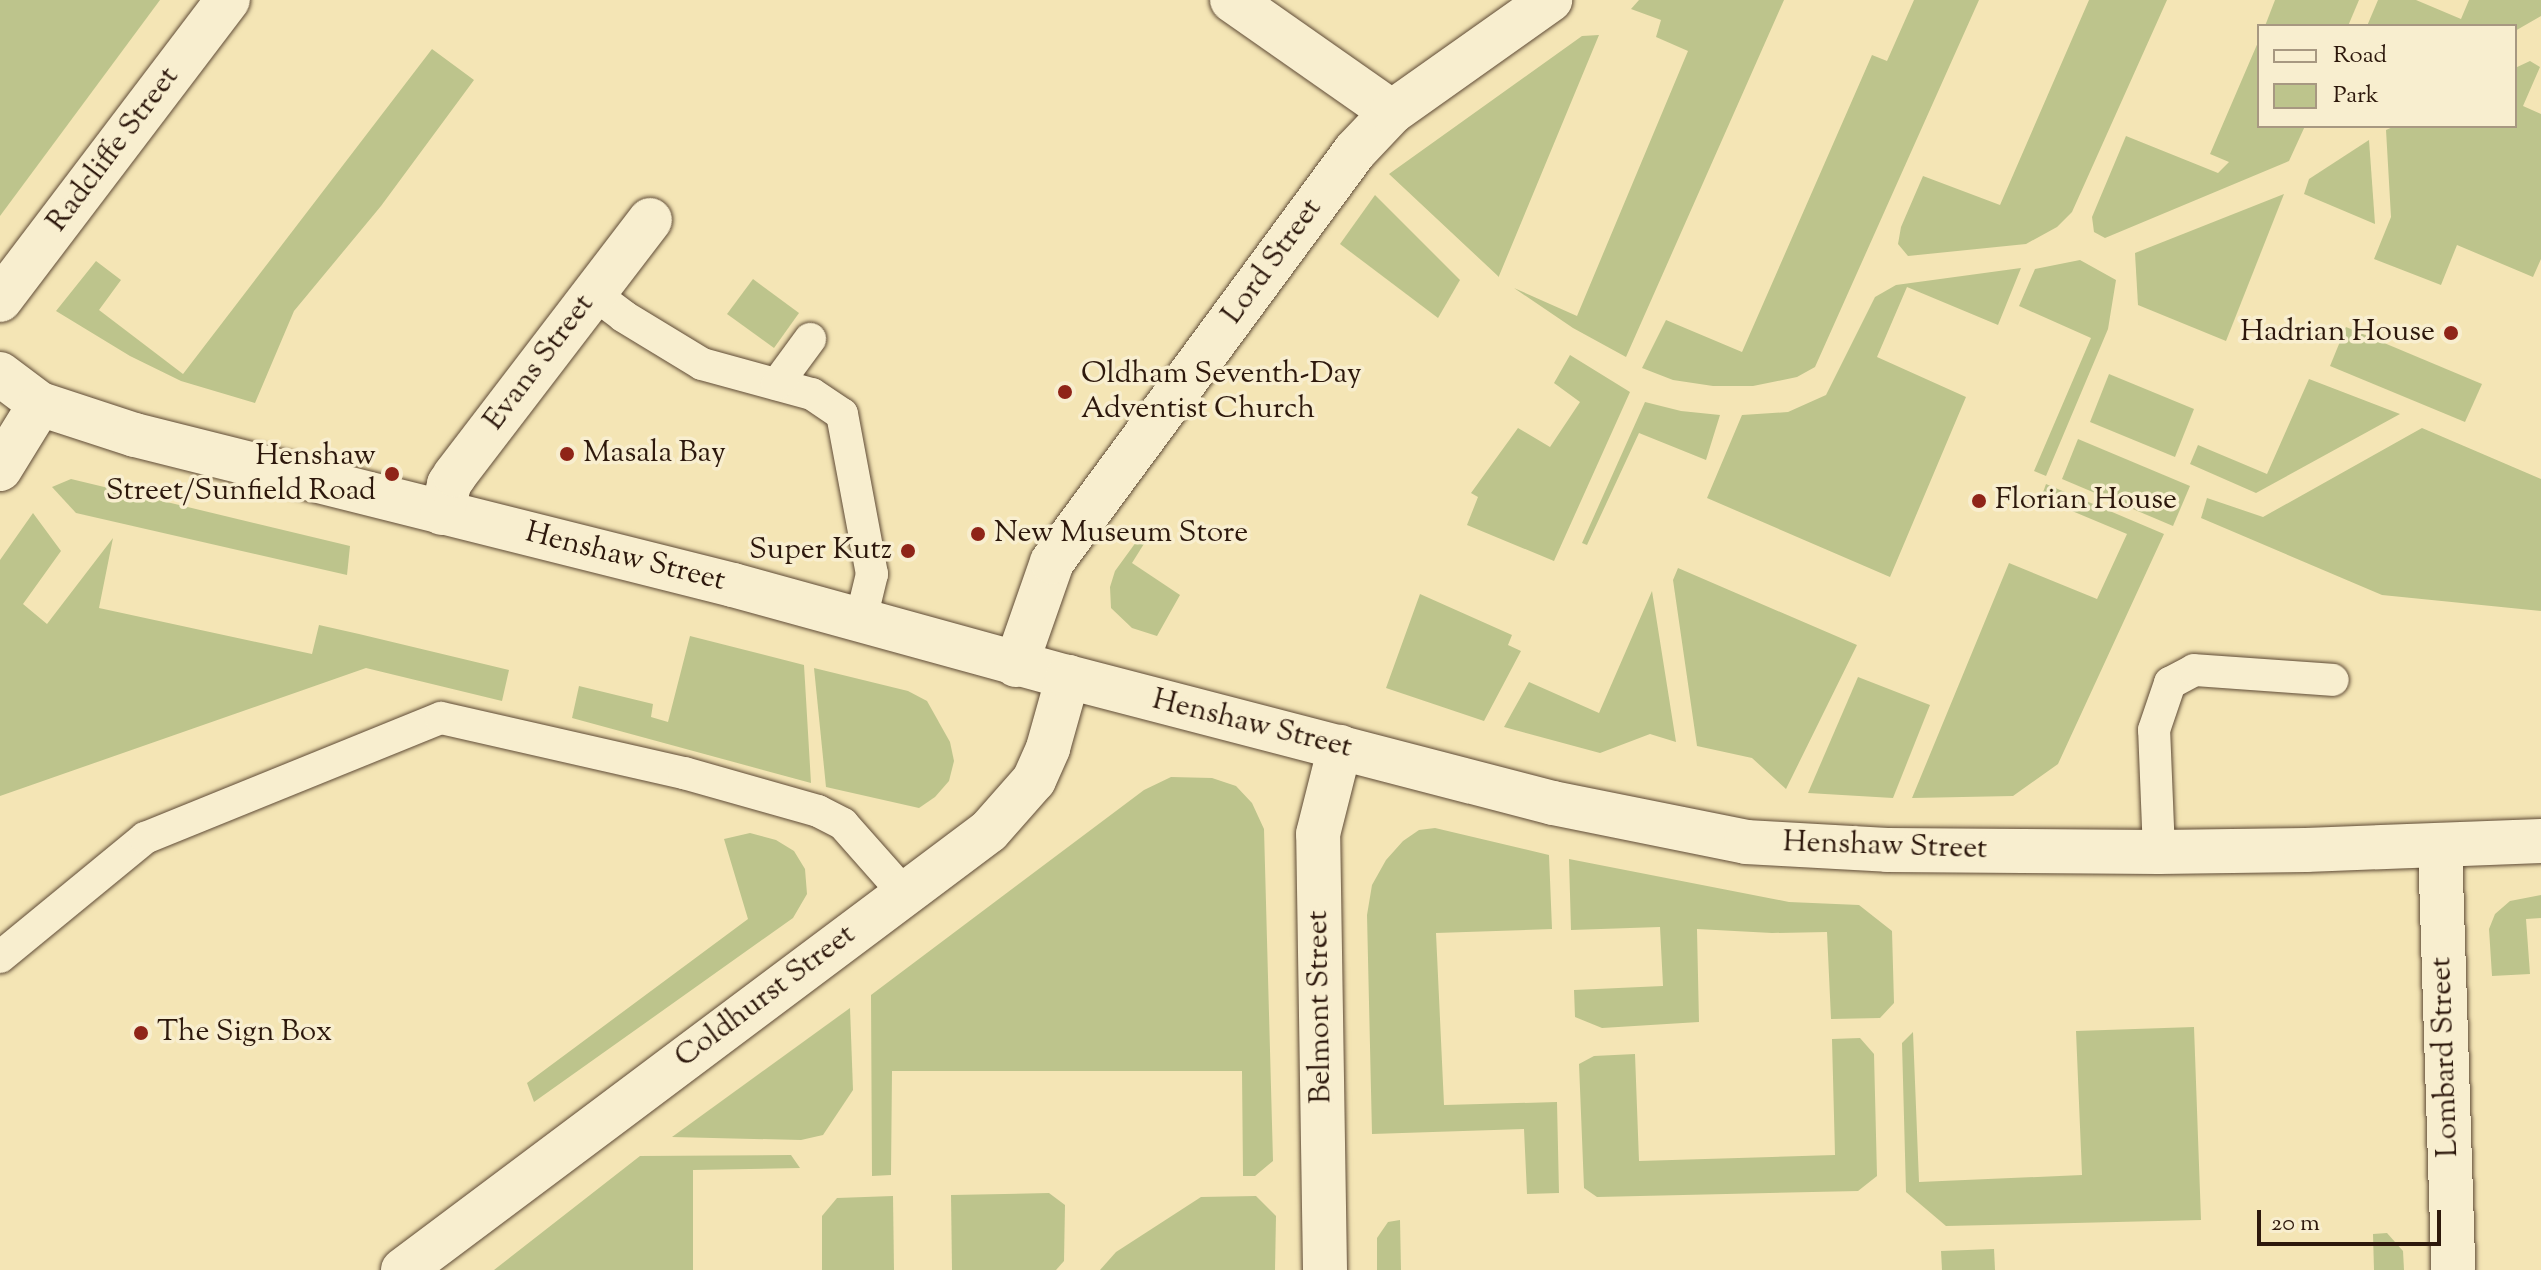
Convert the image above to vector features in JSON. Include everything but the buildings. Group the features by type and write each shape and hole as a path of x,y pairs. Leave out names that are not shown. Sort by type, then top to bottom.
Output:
{"street":[{"name":"Radcliffe Street","path":"0,300 228,0"},
{"path":"1232,0 1392,112"},
{"name":"Lord Street","path":"1016,665 1052,562 1355,151 1392,112 1550,0"},
{"name":"Evans Street","path":"442,513 449,484 650,220"},
{"name":"Henshaw Street","path":"0,374 40,404 135,435 861,619 1016,665 1553,803 1746,842 1887,850 2159,852 2541,841"},
{"path":"0,469 40,404"},
{"name":"Coldhurst Street","path":"403,1270 989,831 1034,780 1048,748 1068,677"},
{"name":"Belmont Street","path":"1325,1270 1318,834 1340,747"},
{"name":"Lombard Street","path":"2440,845 2453,1270"}],"lane":[{"path":"593,293 623,316 702,364 812,394 842,414 872,574 861,619"},
{"path":"777,384 810,339"},
{"path":"2159,852 2154,730 2170,683 2194,670 2333,680"},
{"path":"0,957 145,838 441,718 684,773 818,811 843,824 904,893"}],"green space":[{"path":"0,0 160,0 0,216"},
{"path":"1639,0 1784,0 1626,357 1573,328 1514,288 1577,316 1688,51 1656,37 1661,20 1631,9"},
{"path":"1914,0 1979,0 1815,367 1797,377 1753,386 1713,386 1673,380 1642,368 1666,320 1742,352 1872,55 1887,61"},
{"path":"2089,0 2167,0 2072,212 2057,227 2026,244 1908,256 1898,244 1901,227 1923,176 2000,205"},
{"path":"2275,0 2359,0 2349,24 2266,24"},
{"path":"2378,0 2416,0 2461,19 2469,0 2541,0 2541,16 2517,30 2517,24 2368,24"},
{"path":"1599,35 1499,277 1389,174 1582,36"},
{"path":"2257,45 2257,128 2304,128 2289,161 2105,238 2094,232 2092,217 2126,136 2218,173 2229,162 2210,154"},
{"path":"432,49 474,80 381,206 294,311 255,403 181,381 130,356 56,311 96,261 121,280 99,310 183,374"},
{"path":"2530,61 2540,67 2523,106 2541,114 2541,259 2533,277 2457,245 2441,285 2374,259 2391,217 2386,130 2517,128 2517,67"},
{"path":"2369,140 2375,224 2304,194 2309,179"},
{"path":"2284,194 2226,341 2138,305 2135,253"},
{"path":"1375,195 1460,280 1438,318 1340,244"},
{"path":"2080,260 2116,280 2108,329 2046,476 2034,471 2091,338 2019,306 2035,269"},
{"path":"2021,268 1998,325 1907,287 1877,357 1966,397 1890,577 1707,498 1742,415 1788,412 1826,395 1875,297 1896,285"},
{"path":"753,279 799,313 774,348 727,314"},
{"path":"2346,327 2482,384 2465,422 2330,366"},
{"path":"1570,355 1630,392 1554,561 1467,525 1478,497 1471,493 1518,428 1550,447 1580,402 1554,383"},
{"path":"2109,374 2194,409 2175,457 2090,422"},
{"path":"2309,379 2400,414 2256,493 2190,464 2198,445 2267,474"},
{"path":"1645,402 1681,411 1720,415 1706,460 1639,433 1587,545 1582,543"},
{"path":"2422,428 2541,479 2541,611 2382,595 2201,518 2207,498 2263,517"},
{"path":"2078,439 2190,486 2173,526 2062,479"},
{"path":"71,479 350,546 347,575 76,513 52,487"},
{"path":"2046,484 2164,534 2058,764 2013,796 1912,798 2009,563 2097,599 2127,534 2041,498"},
{"path":"33,513 61,551 23,604 47,624 113,538 99,608 312,654 319,625 359,634 509,670 502,701 366,668 0,796 0,560"},
{"path":"1147,527 1152,531 1132,563 1180,595 1157,636 1132,628 1111,608 1110,587 1115,571"},
{"path":"1678,568 1857,645 1786,789 1752,758 1697,746 1673,580"},
{"path":"1652,591 1676,742 1650,734 1600,753 1504,727 1529,682 1599,713"},
{"path":"1420,594 1512,635 1508,645 1521,651 1484,721 1386,688"},
{"path":"690,636 804,665 811,783 572,718 579,686 653,704 651,717 668,722"},
{"path":"814,668 908,691 927,701 950,742 954,761 949,781 935,797 919,808 826,787"},
{"path":"1858,677 1930,705 1893,798 1808,793"},
{"path":"1171,777 1212,778 1236,786 1252,803 1264,829 1273,1161 1255,1176 1243,1176 1242,1071 892,1071 891,1175 872,1176 871,995 1144,790"},
{"path":"1435,828 1549,855 1552,929 1436,933 1444,1105 1557,1102 1559,1193 1527,1194 1524,1129 1372,1134 1367,915 1372,885 1386,860 1403,841 1419,830"},
{"path":"750,833 776,840 794,851 805,869 807,894 793,918 534,1102 527,1083 748,919 724,839"},
{"path":"1569,859 1789,902 1859,905 1892,931 1894,1003 1880,1018 1831,1019 1827,932 1697,929 1699,1022 1602,1028 1575,1017 1574,990 1663,986 1660,927 1571,930"},
{"path":"2541,895 2541,918 2526,919 2530,974 2492,976 2489,929 2495,914 2510,901"},
{"path":"850,1008 853,1090 823,1135 801,1140 672,1137"},
{"path":"2194,1027 2201,1220 1946,1226 1906,1192 1902,1043 1913,1032 1919,1182 2082,1175 2076,1031"},
{"path":"1860,1038 1874,1054 1877,1176 1858,1191 1597,1197 1584,1188 1579,1064 1594,1056 1635,1054 1639,1161 1835,1155 1832,1039"},
{"path":"791,1155 800,1168 693,1170 693,1270 494,1270 640,1156"},
{"path":"1049,1193 1065,1205 1064,1261 1056,1270 952,1270 951,1195"},
{"path":"893,1196 894,1270 822,1270 822,1216 837,1198"},
{"path":"1256,1196 1276,1216 1275,1270 1100,1270 1116,1252 1201,1197"},
{"path":"1400,1220 1401,1270 1377,1270 1377,1238 1388,1222"},
{"path":"2387,1233 2403,1251 2404,1270 2374,1270 2373,1234"},
{"path":"1994,1249 1995,1270 1942,1270 1941,1251"}],"place":[{"name":"Hadrian House","path":"2451,333"},
{"name":"Oldham Seventh-Day Adventist Church","path":"1065,392"},
{"name":"Masala Bay","path":"567,454"},
{"name":"Henshaw Street/Sunfield Road","path":"392,474"},
{"name":"Florian House","path":"1979,501"},
{"name":"New Museum Store","path":"978,534"},
{"name":"Super Kutz","path":"908,551"},
{"name":"The Sign Box","path":"141,1033"}]}
